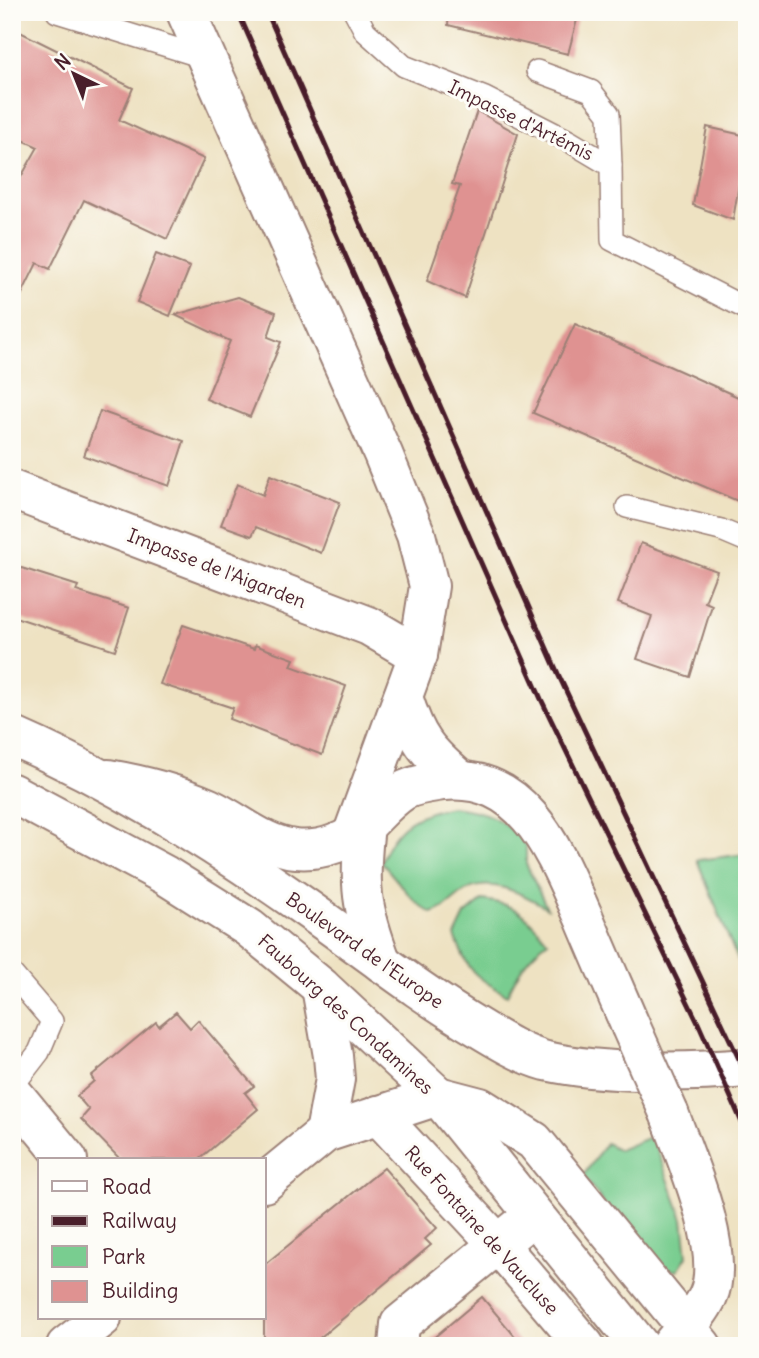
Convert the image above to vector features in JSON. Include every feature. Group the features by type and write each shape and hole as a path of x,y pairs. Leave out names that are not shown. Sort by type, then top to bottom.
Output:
{"street":[{"path":"186,12 377,441 416,535 429,586 418,655 359,830 360,890 369,930 382,963"},
{"name":"Impasse de l'Aigarden","path":"12,490 369,626 418,655"},
{"path":"403,697 411,722 431,755 460,780"},
{"name":"Boulevard de l'Europe","path":"12,736 101,778 221,850 457,1015 543,1060 589,1067 651,1070 708,1071 747,1068"},
{"path":"101,778 152,787 211,809 264,841 296,849 330,846 342,842 403,792 424,783 460,780 480,782 508,796 530,816 556,856 669,1114 707,1223 712,1253 709,1294 687,1339 595,1216 534,1141 480,1107 438,1096 325,1133 266,1181"},
{"name":"Faubourg des Condamines","path":"12,793 175,881 249,928 321,987 438,1096 640,1346"},
{"path":"321,987 333,1056 334,1079 325,1133"},
{"path":"12,1090 66,1158"},
{"name":"Rue Fontaine de Vaucluse","path":"379,1115 498,1242 585,1346"},
{"path":"398,1346 400,1324 498,1242 535,1217 549,1211 569,1210 595,1216"},
{"path":"66,1346 99,1320"}],"lane":[{"path":"57,12 206,58"},
{"name":"Impasse d'Artémis","path":"355,12 365,31 404,66 485,98 611,166 612,240 747,309"},
{"path":"537,71 591,91 610,114 611,166"},
{"path":"626,508 721,530 747,541"},
{"path":"12,974 52,1020 39,1052 12,1090"}],"green space":[{"path":"452,807 494,817 518,836 526,845 526,864 547,908 518,893 495,886 474,887 432,913 412,898 381,862 386,850 407,823 427,813"},
{"path":"747,854 747,983 697,860"},
{"path":"483,900 520,912 548,941 524,965 507,995 474,972 455,936 465,915"},
{"path":"652,1136 683,1219 687,1256 678,1270 656,1270 583,1176 606,1143 619,1150"}],"building":[{"path":"449,12 579,12 568,54 448,25"},
{"path":"12,28 133,88 119,120 204,159 167,239 84,200 50,269 37,263 12,314 12,193 38,147 12,135"},
{"path":"477,111 518,134 465,298 427,281 460,186 452,184"},
{"path":"707,127 747,136 733,220 693,205"},
{"path":"156,254 190,267 170,316 137,302"},
{"path":"238,297 276,312 268,337 281,342 250,417 206,399 230,341 175,315"},
{"path":"575,324 747,401 747,505 533,413"},
{"path":"100,411 184,441 169,486 84,456"},
{"path":"270,475 340,502 321,553 256,527 252,536 221,525 237,484 263,495"},
{"path":"641,543 717,571 705,602 712,605 690,677 637,659 652,616 618,603"},
{"path":"12,565 78,586 76,591 129,608 115,650 12,616"},
{"path":"183,625 254,649 255,645 294,659 291,666 346,686 322,755 229,719 233,708 160,684"},
{"path":"176,1012 190,1028 198,1020 254,1086 245,1093 258,1109 200,1158 119,1158 81,1119 89,1110 77,1096 94,1081 91,1076 156,1022 159,1026"},
{"path":"384,1168 437,1228 425,1239 431,1245 310,1346 264,1346 266,1263"},
{"path":"482,1297 523,1346 424,1346"}],"railway":[{"path":"238,12 541,699 698,1023 747,1134"},
{"path":"267,12 559,676 747,1076"}]}
